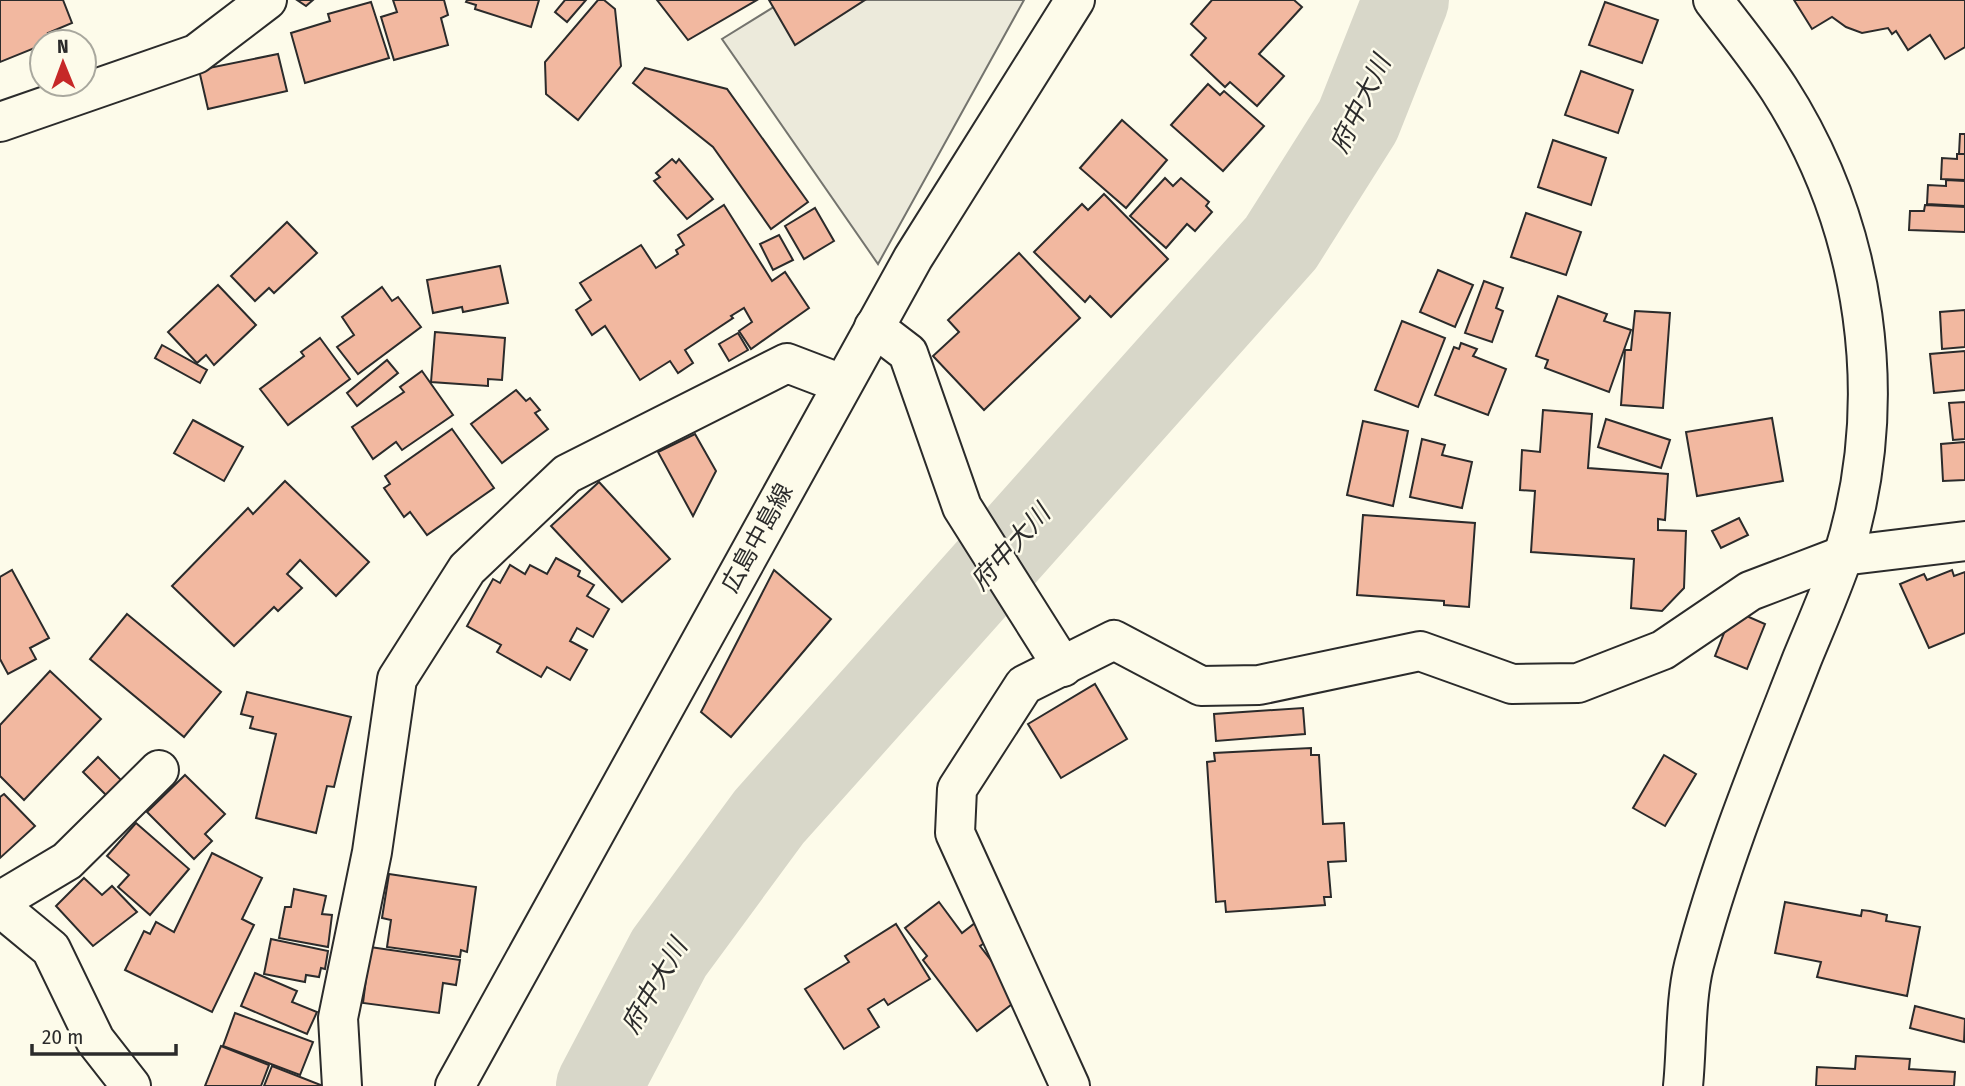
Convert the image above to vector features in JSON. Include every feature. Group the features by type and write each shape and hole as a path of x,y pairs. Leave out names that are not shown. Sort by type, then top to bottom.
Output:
{"street":[{"path":"0,122 197,54 267,0"},
{"name":"広島中島線","path":"455,1086 913,257 1075,0"},
{"path":"1684,1086 1693,968 1741,817 1842,556 1857,499 1868,426 1868,356 1860,290 1842,225 1814,154 1779,89 1713,0"},
{"path":"874,327 908,353 962,507 1057,657"},
{"path":"342,1086 338,1018 372,852 397,679 467,569 567,474 787,363 842,384"},
{"path":"1070,1086 955,833 957,789 1024,685 1057,657 1114,640 1201,686 1259,685 1420,651 1512,684 1578,683 1663,650 1750,590 1842,556 1965,541"},
{"path":"0,901 68,861 159,769"},
{"path":"0,907 51,949 95,1040 131,1086"}],"shaded area":[{"path":"785,0 1024,0 878,264 722,39"}],"building":[{"path":"0,0 63,0 72,23 60,28 28,28 28,51 0,62"},
{"path":"297,0 313,0 306,6"},
{"path":"393,0 444,0 448,15 441,18 448,45 394,60 381,17 397,12"},
{"path":"539,0 531,27 475,9 476,5 466,2"},
{"path":"565,0 586,0 567,22 555,12"},
{"path":"598,0 604,0 615,9 621,66 578,120 546,94 545,62"},
{"path":"657,0 757,0 688,40"},
{"path":"769,0 865,0 795,45"},
{"path":"1212,0 1294,0 1302,7 1259,54 1284,76 1257,106 1230,82 1225,87 1191,55 1206,38 1191,24"},
{"path":"1794,0 1965,0 1965,47 1945,59 1930,35 1908,50 1896,31 1892,34 1888,28 1862,33 1846,27 1832,17 1812,29"},
{"path":"371,2 389,58 305,83 291,33 330,21 328,14"},
{"path":"1605,2 1658,20 1642,63 1589,45"},
{"path":"278,54 287,91 208,109 199,70"},
{"path":"645,68 727,89 808,202 771,229 713,147 633,83"},
{"path":"1581,71 1633,90 1618,133 1565,115"},
{"path":"1208,84 1220,95 1224,91 1264,126 1223,171 1171,125"},
{"path":"1122,120 1167,160 1126,208 1080,168"},
{"path":"1960,134 1965,134 1965,154 1959,154"},
{"path":"1553,140 1606,158 1591,205 1538,187"},
{"path":"1957,154 1965,154 1965,180 1941,179 1942,158 1957,159"},
{"path":"672,159 676,163 679,159 713,199 687,219 654,181 660,177 656,173"},
{"path":"1165,178 1173,186 1181,178 1209,202 1206,206 1212,212 1195,231 1187,224 1166,248 1130,216"},
{"path":"1946,180 1965,181 1965,206 1927,204 1928,185 1946,186"},
{"path":"1104,194 1168,259 1111,317 1090,296 1085,302 1034,252 1082,204 1088,210"},
{"path":"724,205 772,281 785,272 809,308 751,349 739,331 752,322 744,308 685,350 693,363 678,373 670,361 640,380 605,326 592,335 576,310 591,300 580,283 641,245 656,268 678,254 676,250 684,245 678,235"},
{"path":"1925,205 1965,207 1965,232 1909,230 1910,211 1924,211"},
{"path":"815,208 834,241 804,259 785,226"},
{"path":"1526,213 1581,232 1566,275 1511,257"},
{"path":"287,222 317,253 274,293 269,288 255,301 231,276"},
{"path":"779,235 793,260 773,270 760,244"},
{"path":"1019,253 1080,318 984,410 933,356 959,332 948,320"},
{"path":"500,266 508,303 463,312 462,307 433,313 427,280"},
{"path":"1438,270 1473,285 1455,327 1420,312"},
{"path":"1484,281 1503,288 1496,308 1503,311 1492,342 1465,333"},
{"path":"218,285 256,325 214,365 206,355 197,363 168,332"},
{"path":"382,287 392,301 398,297 421,327 358,374 337,347 354,335 342,317"},
{"path":"1558,296 1607,314 1604,321 1631,330 1609,392 1545,368 1548,360 1536,356"},
{"path":"1965,310 1965,347 1942,349 1940,312"},
{"path":"1635,311 1670,313 1663,408 1621,405 1625,350 1631,350"},
{"path":"1402,321 1445,338 1418,407 1375,390"},
{"path":"435,332 505,338 502,380 488,379 488,386 431,382"},
{"path":"738,333 748,350 729,361 719,344"},
{"path":"320,338 350,379 288,425 260,389 304,356 301,352"},
{"path":"1461,343 1477,349 1473,356 1506,369 1488,415 1435,395 1454,347 1459,349"},
{"path":"162,345 207,370 200,383 155,358"},
{"path":"1965,351 1965,390 1934,393 1930,354"},
{"path":"387,360 398,373 357,406 347,393"},
{"path":"422,371 453,415 402,450 396,442 373,459 352,427 404,392 400,387"},
{"path":"516,390 526,401 530,398 540,410 535,413 548,429 502,463 471,424"},
{"path":"1965,402 1965,439 1953,440 1949,403"},
{"path":"1543,410 1592,414 1588,468 1668,474 1665,520 1658,519 1658,530 1686,531 1684,588 1662,611 1631,608 1634,559 1531,552 1535,491 1520,490 1522,450 1540,452"},
{"path":"1772,418 1783,481 1697,496 1686,432"},
{"path":"1606,419 1670,440 1661,468 1598,447"},
{"path":"193,420 243,447 224,481 174,453"},
{"path":"1363,421 1408,431 1393,506 1347,495"},
{"path":"452,429 494,488 427,535 410,512 404,517 384,488 390,484 385,476"},
{"path":"695,434 716,471 693,516 658,452"},
{"path":"1422,439 1445,445 1442,455 1472,462 1462,508 1410,497"},
{"path":"1965,442 1965,480 1943,481 1941,444"},
{"path":"285,481 369,562 336,596 300,560 287,574 302,588 278,611 274,607 234,646 172,586 248,508 253,514"},
{"path":"599,482 670,559 622,602 551,526"},
{"path":"1363,515 1475,523 1469,607 1444,605 1444,601 1357,595"},
{"path":"1739,518 1748,535 1721,548 1712,531"},
{"path":"556,558 580,571 578,576 594,585 587,596 609,609 593,637 577,628 570,641 587,650 570,680 547,667 541,677 497,652 501,645 467,626 493,579 500,583 510,565 525,574 530,565 547,574"},
{"path":"12,570 49,638 30,648 36,659 8,674 0,659 0,577"},
{"path":"774,570 831,619 731,737 701,712"},
{"path":"1952,570 1954,576 1965,572 1965,633 1929,648 1900,584 1924,574 1927,580"},
{"path":"127,614 221,692 184,737 90,659"},
{"path":"1742,614 1765,624 1747,669 1715,656 1728,623"},
{"path":"50,671 101,719 24,800 0,776 0,725"},
{"path":"1095,684 1127,739 1061,778 1028,724"},
{"path":"247,692 351,717 334,787 327,786 316,833 256,818 276,734 250,728 253,717 241,714"},
{"path":"1303,708 1305,734 1216,741 1214,714"},
{"path":"1311,748 1311,755 1319,755 1323,824 1344,823 1346,861 1328,862 1331,897 1324,897 1325,905 1226,912 1225,901 1216,902 1207,762 1215,761 1214,753"},
{"path":"1664,755 1696,774 1665,826 1633,808"},
{"path":"98,757 121,780 107,796 83,772"},
{"path":"185,775 225,814 205,834 212,841 194,859 147,812"},
{"path":"4,794 35,826 0,858 0,797"},
{"path":"136,823 189,869 150,915 118,887 129,875 107,856"},
{"path":"212,853 262,878 242,919 254,925 212,1012 125,970 144,931 150,934 156,922 174,932"},
{"path":"389,874 476,887 467,952 461,950 460,957 387,947 391,920 382,918"},
{"path":"84,878 102,895 112,886 137,912 93,946 56,906"},
{"path":"294,889 326,896 322,914 332,915 328,947 279,938 285,907 291,907"},
{"path":"939,902 962,933 975,923 989,940 980,946 1020,998 977,1031 923,960 927,956 905,928"},
{"path":"1785,902 1861,916 1862,910 1870,911 1887,915 1886,921 1920,927 1907,996 1817,977 1821,962 1775,953"},
{"path":"896,924 930,979 888,1005 884,999 868,1009 879,1027 844,1049 805,989 849,962 845,956"},
{"path":"271,939 328,951 325,969 321,968 319,977 306,975 305,982 264,974"},
{"path":"370,947 460,960 456,985 443,983 439,1013 363,1003"},
{"path":"255,973 297,991 292,1002 317,1012 307,1034 241,1006"},
{"path":"1915,1006 1965,1019 1964,1042 1910,1028"},
{"path":"235,1013 313,1042 300,1075 223,1046"},
{"path":"221,1046 269,1065 261,1086 205,1086"},
{"path":"1856,1056 1910,1059 1909,1069 1955,1072 1954,1086 1816,1086 1817,1067 1855,1069"},
{"path":"272,1066 323,1086 264,1086"}],"waterway":[{"name":"府中大川","path":"599,1086 669,953 769,817 1281,243 1358,121 1406,0"}]}
